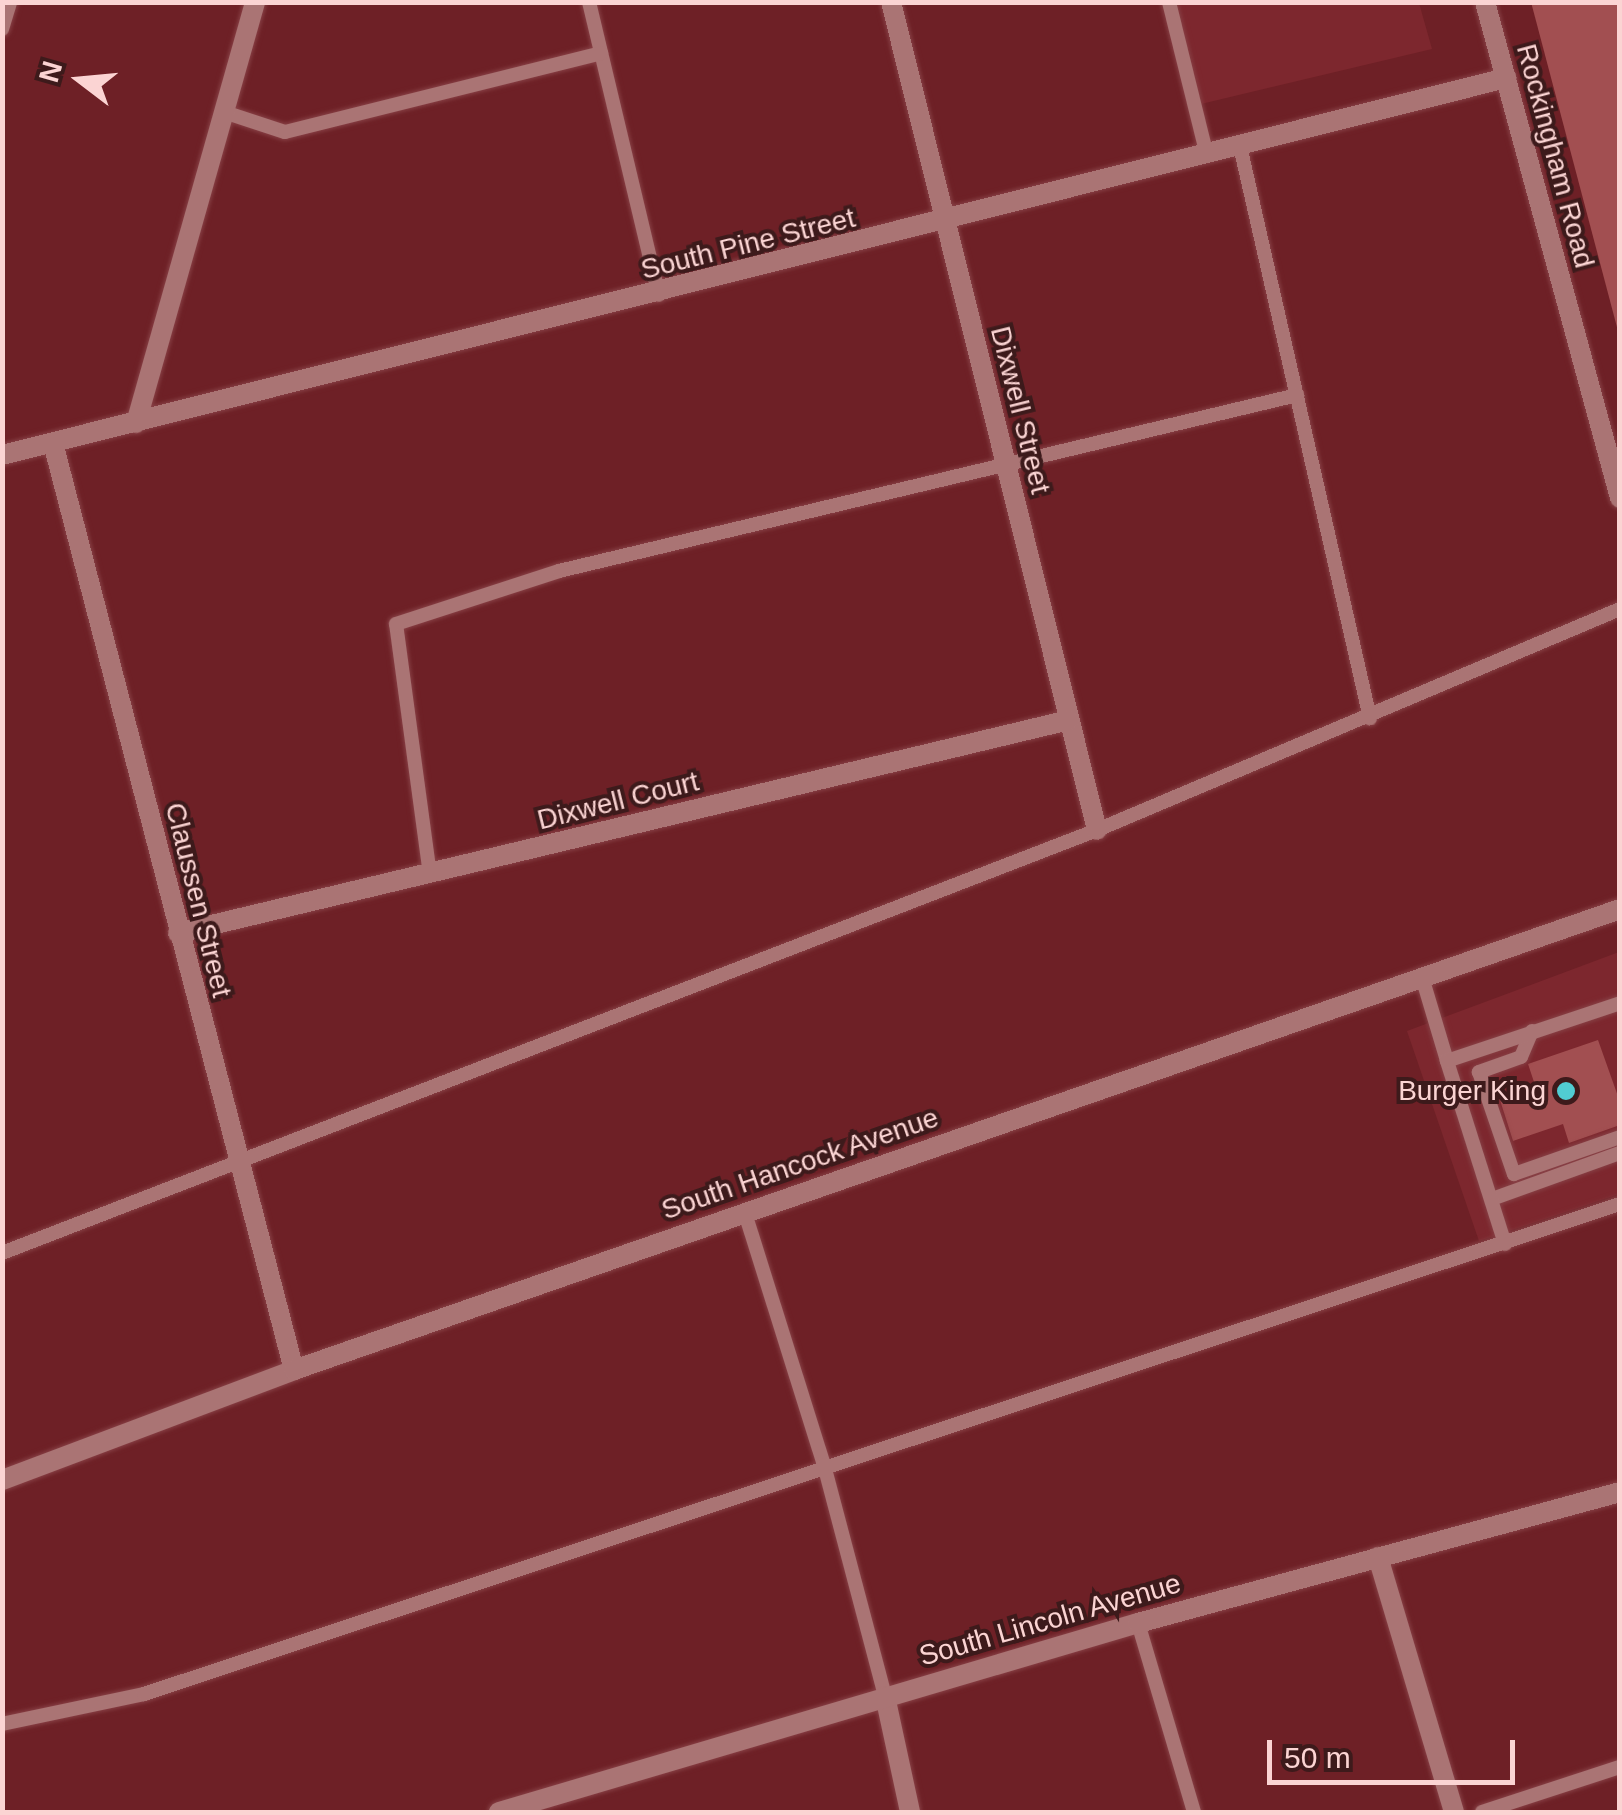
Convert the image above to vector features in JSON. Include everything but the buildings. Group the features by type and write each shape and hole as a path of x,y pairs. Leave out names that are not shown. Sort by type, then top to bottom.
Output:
{"street":[{"path":"136,423 255,2"},
{"name":"Dixwell Street","path":"891,2 1096,830"},
{"name":"Rockingham Road","path":"1485,2 1620,498"},
{"name":"South Pine Street","path":"2,455 659,295 1506,78"},
{"name":"Claussen Street","path":"53,443 236,1164 294,1370"},
{"name":"Dixwell Court","path":"178,933 1069,720"},
{"name":"South Hancock Avenue","path":"2,1480 294,1370 1620,909"},
{"name":"South Lincoln Avenue","path":"500,1812 1138,1623 1620,1492"},
{"path":"1378,1558 1454,1812"},
{"path":"886,1696 910,1812"}],"lane":[{"path":"2,29 10,2"},
{"path":"589,2 659,295"},
{"path":"1169,2 1207,155"},
{"path":"224,112 285,132 601,53"},
{"path":"1240,146 1370,718"},
{"path":"430,875 396,624 559,571 1297,395"},
{"path":"2,1253 1096,830 1370,718 1620,609"},
{"path":"1422,977 1505,1244"},
{"path":"1447,1061 1620,1002"},
{"path":"1532,1031 1520,1057 1479,1072 1514,1174 1620,1137"},
{"path":"1492,1199 1620,1153"},
{"path":"2,1724 144,1694 824,1465 1620,1204"},
{"path":"745,1213 824,1465 886,1696"},
{"path":"1138,1623 1194,1812"},
{"path":"1482,1812 1620,1767"}],"shaded area":[{"path":"1175,3 1419,3 1432,49 1201,104"},
{"path":"1619,952 1619,1194 1479,1241 1407,1031"}],"place":[{"name":"Burger King","path":"1566,1091"}]}
